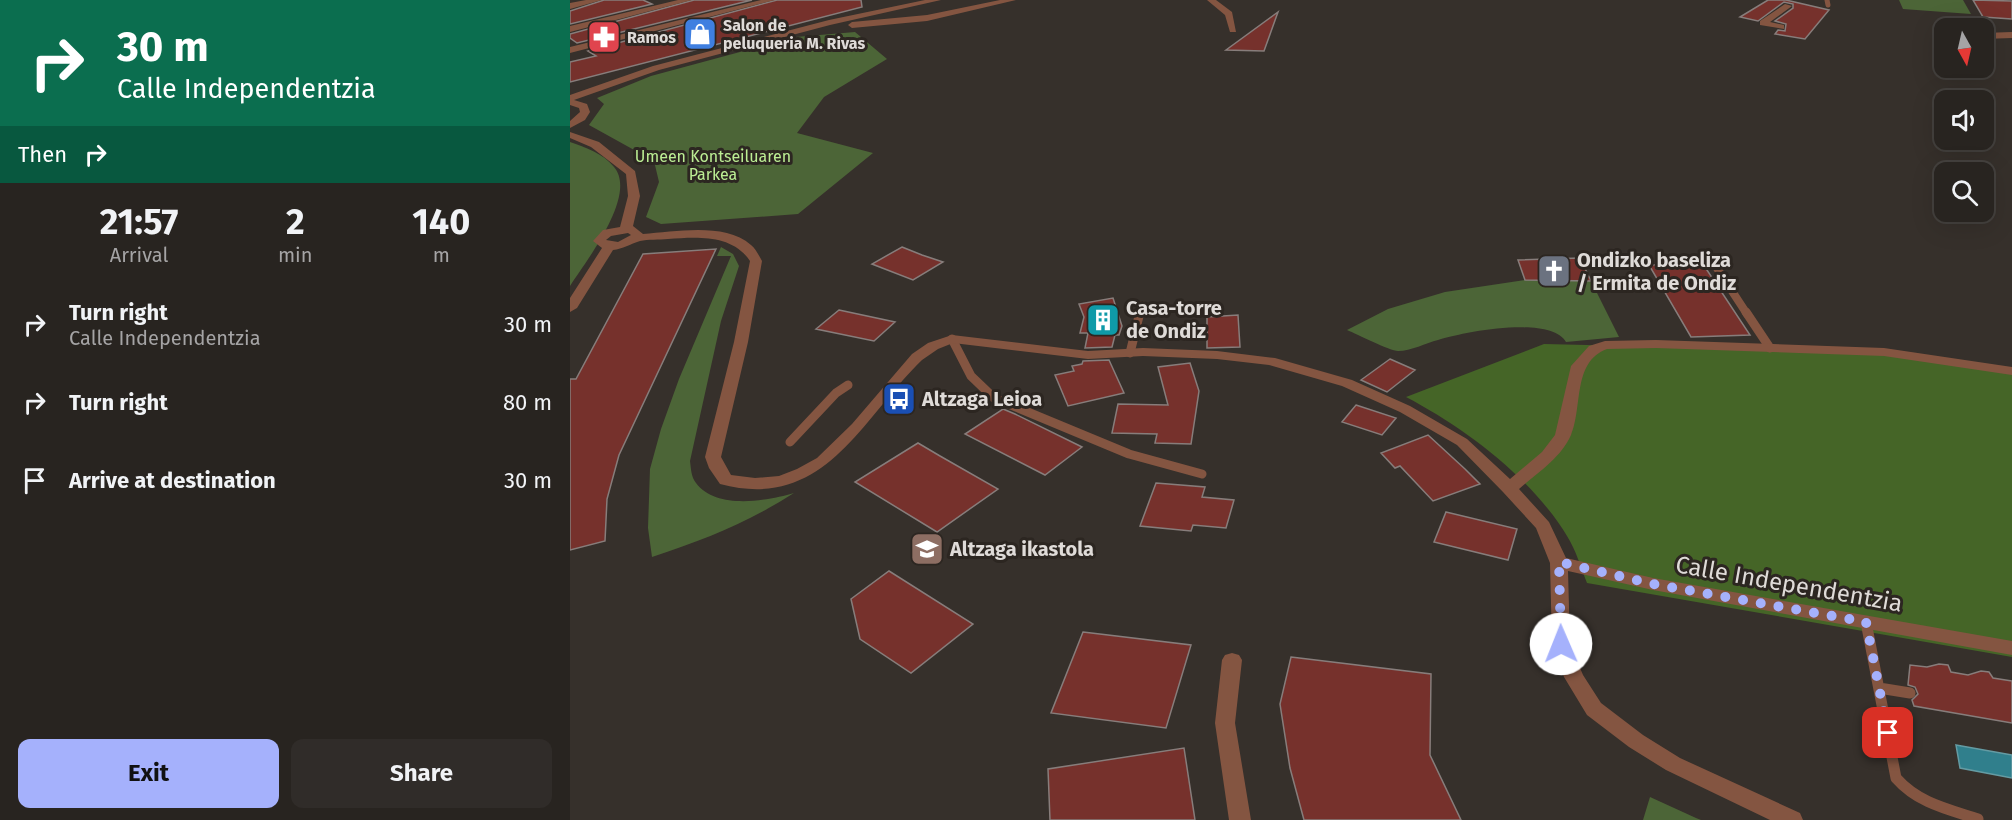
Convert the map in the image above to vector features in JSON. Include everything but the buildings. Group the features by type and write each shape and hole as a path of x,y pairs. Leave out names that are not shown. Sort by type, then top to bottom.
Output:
{"street":[{"path":"570,6 598,0"},
{"path":"570,29 688,0"},
{"path":"739,0 765,13"},
{"path":"571,49 771,0"},
{"path":"572,101 639,74 829,23 938,0"},
{"path":"829,23 855,26 927,18 1012,0"},
{"path":"1211,0 1229,14 1233,30"},
{"path":"1781,27 1763,23 1788,6"},
{"path":"1994,36 2012,35"},
{"path":"571,49 583,60"},
{"path":"572,101 583,106 585,112 572,130 602,148 631,173 634,196 631,233"},
{"path":"570,308 609,246 601,244 600,239 608,233 728,237 742,243 752,251 756,261 713,457 717,468 726,480 744,484 781,483 816,468 835,452 912,361 936,343 952,339 1088,355 1130,353 1217,355 1270,361 1347,383 1405,410 1462,442 1509,488 1543,526 1559,562 1561,644 1574,677 1594,709 1636,741 1673,764 1792,820"},
{"path":"1509,488 1548,456 1563,435 1578,366 1594,349 1615,344 1884,352 2012,370"},
{"name":"Calle Independentzia","path":"1559,562 1653,584 2012,648"},
{"path":"1232,660 1225,723 1240,820"}],"lane":[{"path":"1710,260 1770,348"},
{"path":"1130,353 1142,305"},
{"path":"952,339 972,376 994,398 1129,454 1202,474"},
{"path":"790,442 836,393 848,385"},
{"path":"1866,622 1896,778 1906,792 1924,802 1978,819"},
{"path":"1879,688 1910,693"}],"green space":[{"path":"1899,0 1963,0 1971,14 1903,9"},
{"name":"Umeen Kontseiluaren Parkea","path":"855,32 887,59 824,97 797,133 873,153 798,214 661,224 646,217 659,182 654,161 589,125 604,104 597,98 651,76 796,37"},
{"path":"570,142 600,155 614,167 620,179 620,194 607,228 570,286"},
{"path":"721,247 733,254 739,266 721,321 690,461 692,475 705,492 729,500 770,499 794,493 759,514 725,530 652,557 648,528 650,469 679,379 731,256 717,256"},
{"path":"1525,280 1591,281 1619,337 1566,342 1557,334 1543,329 1506,328 1467,333 1398,351 1347,330 1388,309 1445,292"},
{"path":"1544,344 1884,352 2012,371 2012,657 1587,583 1570,541 1535,494 1474,439 1406,397"},
{"path":"1650,797 1696,818 1701,820 1643,820"}],"water":[{"path":"1956,745 2012,755 2012,778 1960,768"}],"place":[{"name":"Salon de peluqueria M. Rivas","path":"700,34"},
{"name":"Ramos","path":"604,37"},
{"name":"Ondizko baseliza / Ermita de Ondiz","path":"1554,271"},
{"name":"Casa-torre de Ondiz","path":"1103,320"},
{"name":"Altzaga Leioa","path":"899,399"},
{"name":"Altzaga ikastola","path":"927,549"}],"route":[{"path":"1561,644 1559,562 1653,584 1866,622 1888,733"}]}
